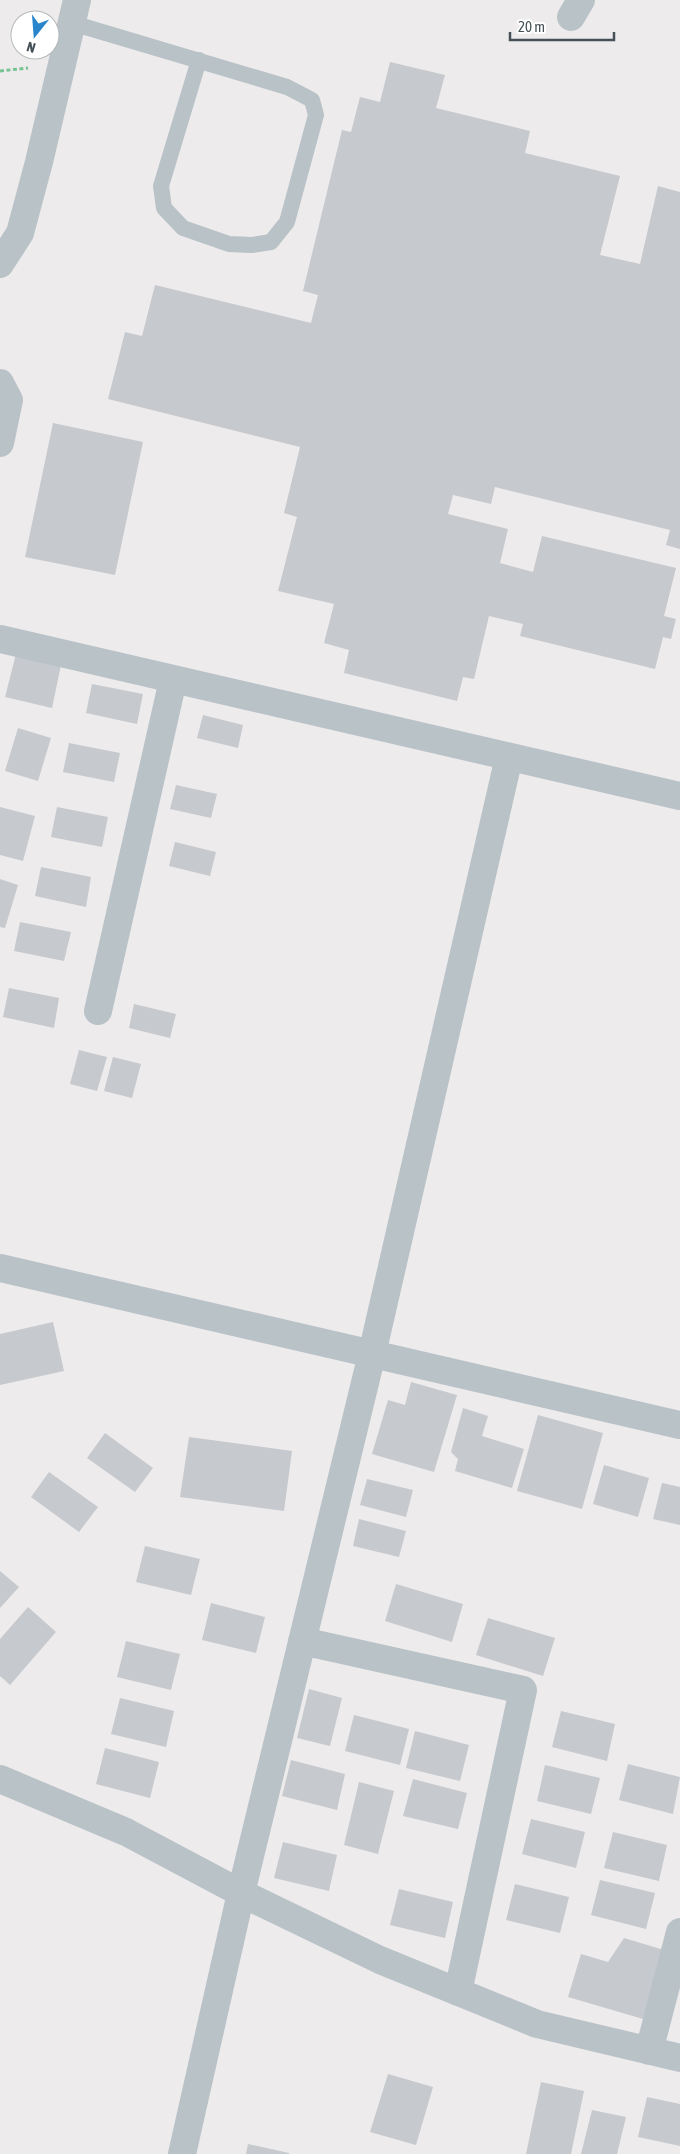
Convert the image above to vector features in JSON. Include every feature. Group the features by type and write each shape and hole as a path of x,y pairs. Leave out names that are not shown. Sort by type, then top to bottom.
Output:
{"street":[{"path":"0,264 20,233 75,11"},
{"path":"0,383 9,400 0,443"},
{"path":"0,639 680,796"},
{"path":"98,1011 172,680"},
{"path":"182,2154 241,1893 372,1354 509,757"},
{"path":"0,1268 680,1425"},
{"path":"302,1641 523,1690 458,1992"},
{"path":"0,1778 126,1832 241,1893 380,1960 537,2024 680,2058"},
{"path":"649,2051 680,1932"}],"lane":[{"path":"75,11 199,60 287,87 312,100 316,115 287,222 271,242 252,246 229,244 183,228 164,208 161,186 199,60"}],"building":[{"path":"390,62 445,75 436,108 530,131 525,153 620,176 600,255 640,264 658,186 680,192 680,549 666,545 670,530 495,487 491,504 453,495 448,514 508,529 500,563 533,572 542,536 676,568 664,616 676,619 671,639 663,637 655,669 520,636 523,624 489,616 474,679 463,677 457,701 344,673 349,650 324,643 334,604 278,591 297,517 284,513 300,447 108,399 125,332 142,336 155,285 311,323 318,295 303,291 342,130 351,132 360,97 380,102"},
{"path":"53,423 143,442 115,575 25,557"},
{"path":"16,654 61,665 52,708 5,697"},
{"path":"92,684 143,694 137,724 86,713"},
{"path":"203,715 243,725 238,748 197,738"},
{"path":"18,728 51,738 38,781 5,771"},
{"path":"69,743 120,753 114,782 63,772"},
{"path":"176,785 217,794 211,818 170,809"},
{"path":"0,807 35,816 23,861 0,855"},
{"path":"57,807 108,817 102,847 51,837"},
{"path":"175,842 216,852 210,876 169,866"},
{"path":"41,867 91,877 86,907 35,896"},
{"path":"0,879 18,885 5,928 0,927"},
{"path":"20,922 71,932 64,961 14,951"},
{"path":"9,988 59,998 54,1028 3,1017"},
{"path":"134,1004 176,1014 170,1038 129,1028"},
{"path":"79,1050 107,1057 97,1091 70,1084"},
{"path":"113,1057 141,1064 132,1098 104,1091"},
{"path":"53,1322 64,1371 0,1385 0,1334"},
{"path":"411,1382 457,1395 434,1472 372,1454 388,1400 405,1405"},
{"path":"463,1408 488,1416 482,1436 524,1449 512,1488 455,1471 458,1459 451,1452"},
{"path":"538,1415 603,1433 582,1509 517,1491"},
{"path":"105,1433 153,1468 135,1492 87,1458"},
{"path":"189,1437 292,1451 284,1511 180,1497"},
{"path":"604,1465 649,1478 638,1517 593,1504"},
{"path":"49,1472 98,1507 79,1532 31,1497"},
{"path":"367,1479 413,1490 406,1517 360,1505"},
{"path":"662,1483 680,1487 680,1525 653,1519"},
{"path":"359,1519 406,1531 399,1557 353,1546"},
{"path":"145,1546 200,1559 191,1595 136,1582"},
{"path":"0,1571 19,1587 0,1608"},
{"path":"396,1584 463,1604 452,1642 385,1621"},
{"path":"211,1603 265,1617 256,1653 202,1640"},
{"path":"28,1607 56,1632 10,1685 0,1676 0,1639"},
{"path":"488,1618 555,1638 543,1676 476,1655"},
{"path":"126,1641 180,1654 171,1690 117,1677"},
{"path":"309,1689 342,1698 330,1746 297,1738"},
{"path":"120,1698 174,1711 166,1747 111,1734"},
{"path":"561,1711 615,1724 607,1761 552,1747"},
{"path":"354,1715 409,1729 400,1765 345,1751"},
{"path":"415,1731 469,1745 460,1781 406,1768"},
{"path":"105,1748 159,1762 150,1798 96,1784"},
{"path":"291,1760 345,1774 337,1810 282,1796"},
{"path":"628,1764 680,1777 673,1814 619,1800"},
{"path":"545,1765 600,1778 591,1814 537,1801"},
{"path":"413,1779 467,1793 458,1829 403,1816"},
{"path":"359,1782 394,1791 378,1854 344,1845"},
{"path":"531,1819 585,1832 576,1868 522,1854"},
{"path":"613,1832 667,1845 659,1881 604,1868"},
{"path":"283,1842 337,1855 329,1891 274,1878"},
{"path":"600,1880 655,1893 646,1929 591,1915"},
{"path":"515,1884 569,1897 560,1933 506,1920"},
{"path":"399,1889 453,1902 445,1938 390,1925"},
{"path":"624,1938 664,1950 643,2019 568,1997 581,1954 608,1962"},
{"path":"388,2074 433,2087 416,2145 370,2132"},
{"path":"541,2082 584,2091 571,2154 526,2154"},
{"path":"647,2097 680,2104 680,2146 638,2137"},
{"path":"592,2110 626,2117 617,2154 581,2154"},
{"path":"248,2144 289,2153 289,2154 246,2154"}]}
